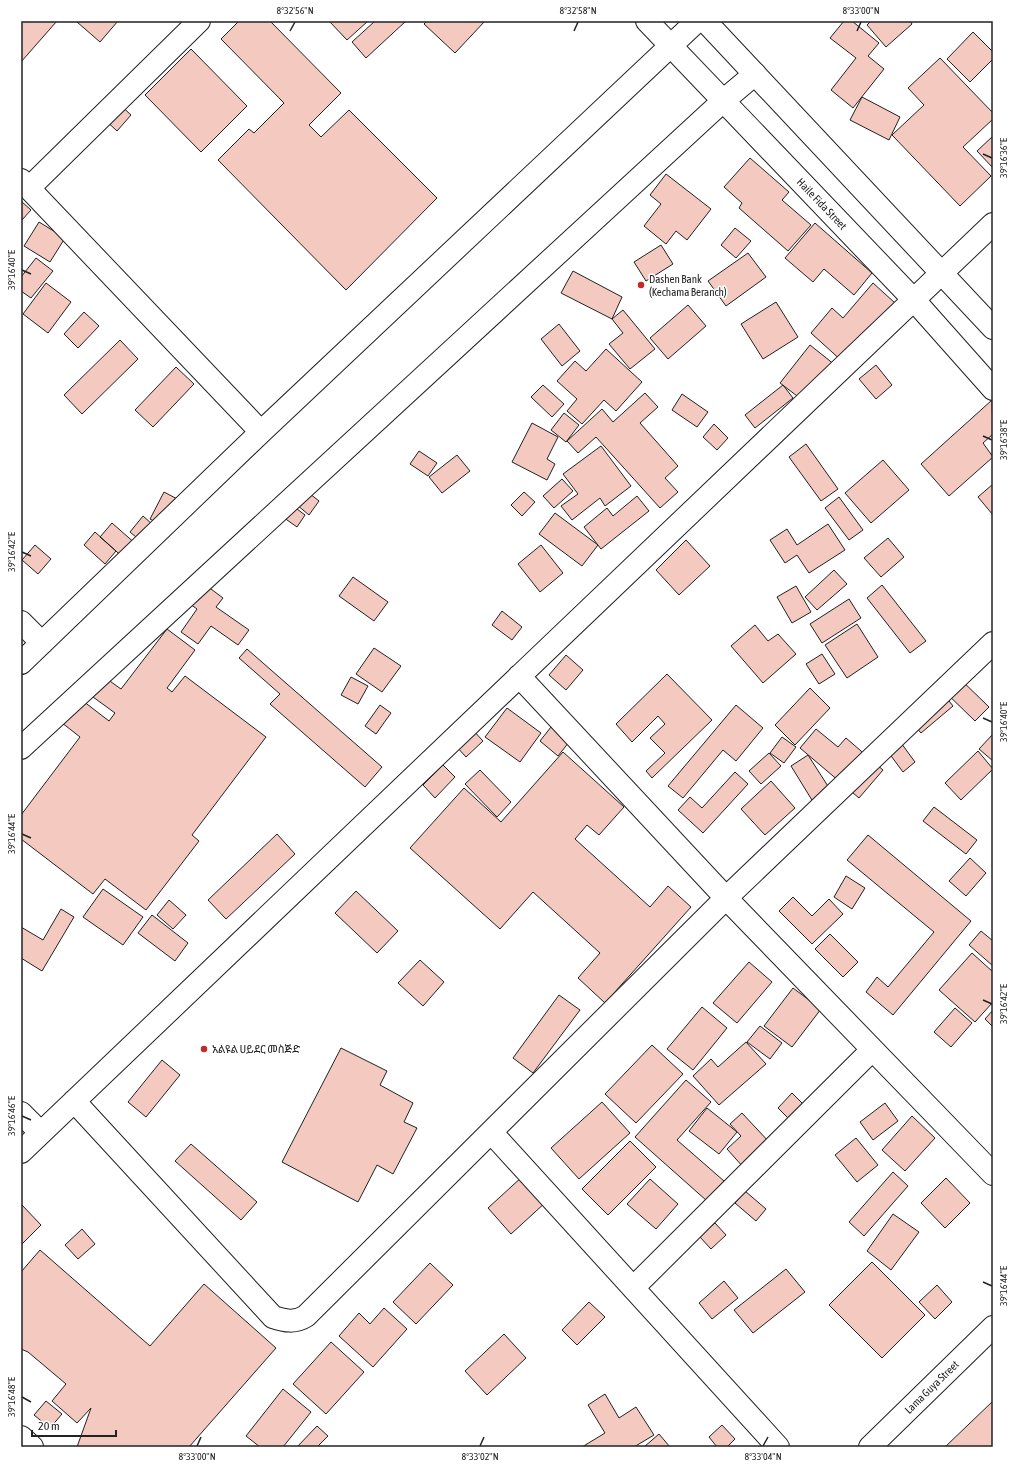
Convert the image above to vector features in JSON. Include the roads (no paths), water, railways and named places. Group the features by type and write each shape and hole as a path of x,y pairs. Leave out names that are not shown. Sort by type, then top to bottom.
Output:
{"street":[{"path":"200,21 25,184 260,432"},
{"name":"Haile Fida Street","path":"647,21 913,299 993,389"},
{"path":"21,662 260,432 672,47 697,21"},
{"path":"705,21 993,328"},
{"path":"21,748 723,101 755,74"},
{"path":"21,1152 993,224"},
{"path":"21,622 42,643"},
{"path":"74,1101 273,1317 291,1321 299,1320 306,1316 726,898 993,643"},
{"path":"519,676 726,898 993,1174"},
{"path":"633,1288 872,1050"},
{"path":"21,1113 41,1133"},
{"path":"491,1132 778,1447"},
{"name":"Lama Guya Street","path":"870,1447 993,1326"},
{"path":"21,1436 32,1447"}],"place":[{"name":"Dashen Bank (Kechama Beranch)","path":"641,285"},
{"name":"አልዩል ሀይደር መስጅድ","path":"204,1049"}]}
